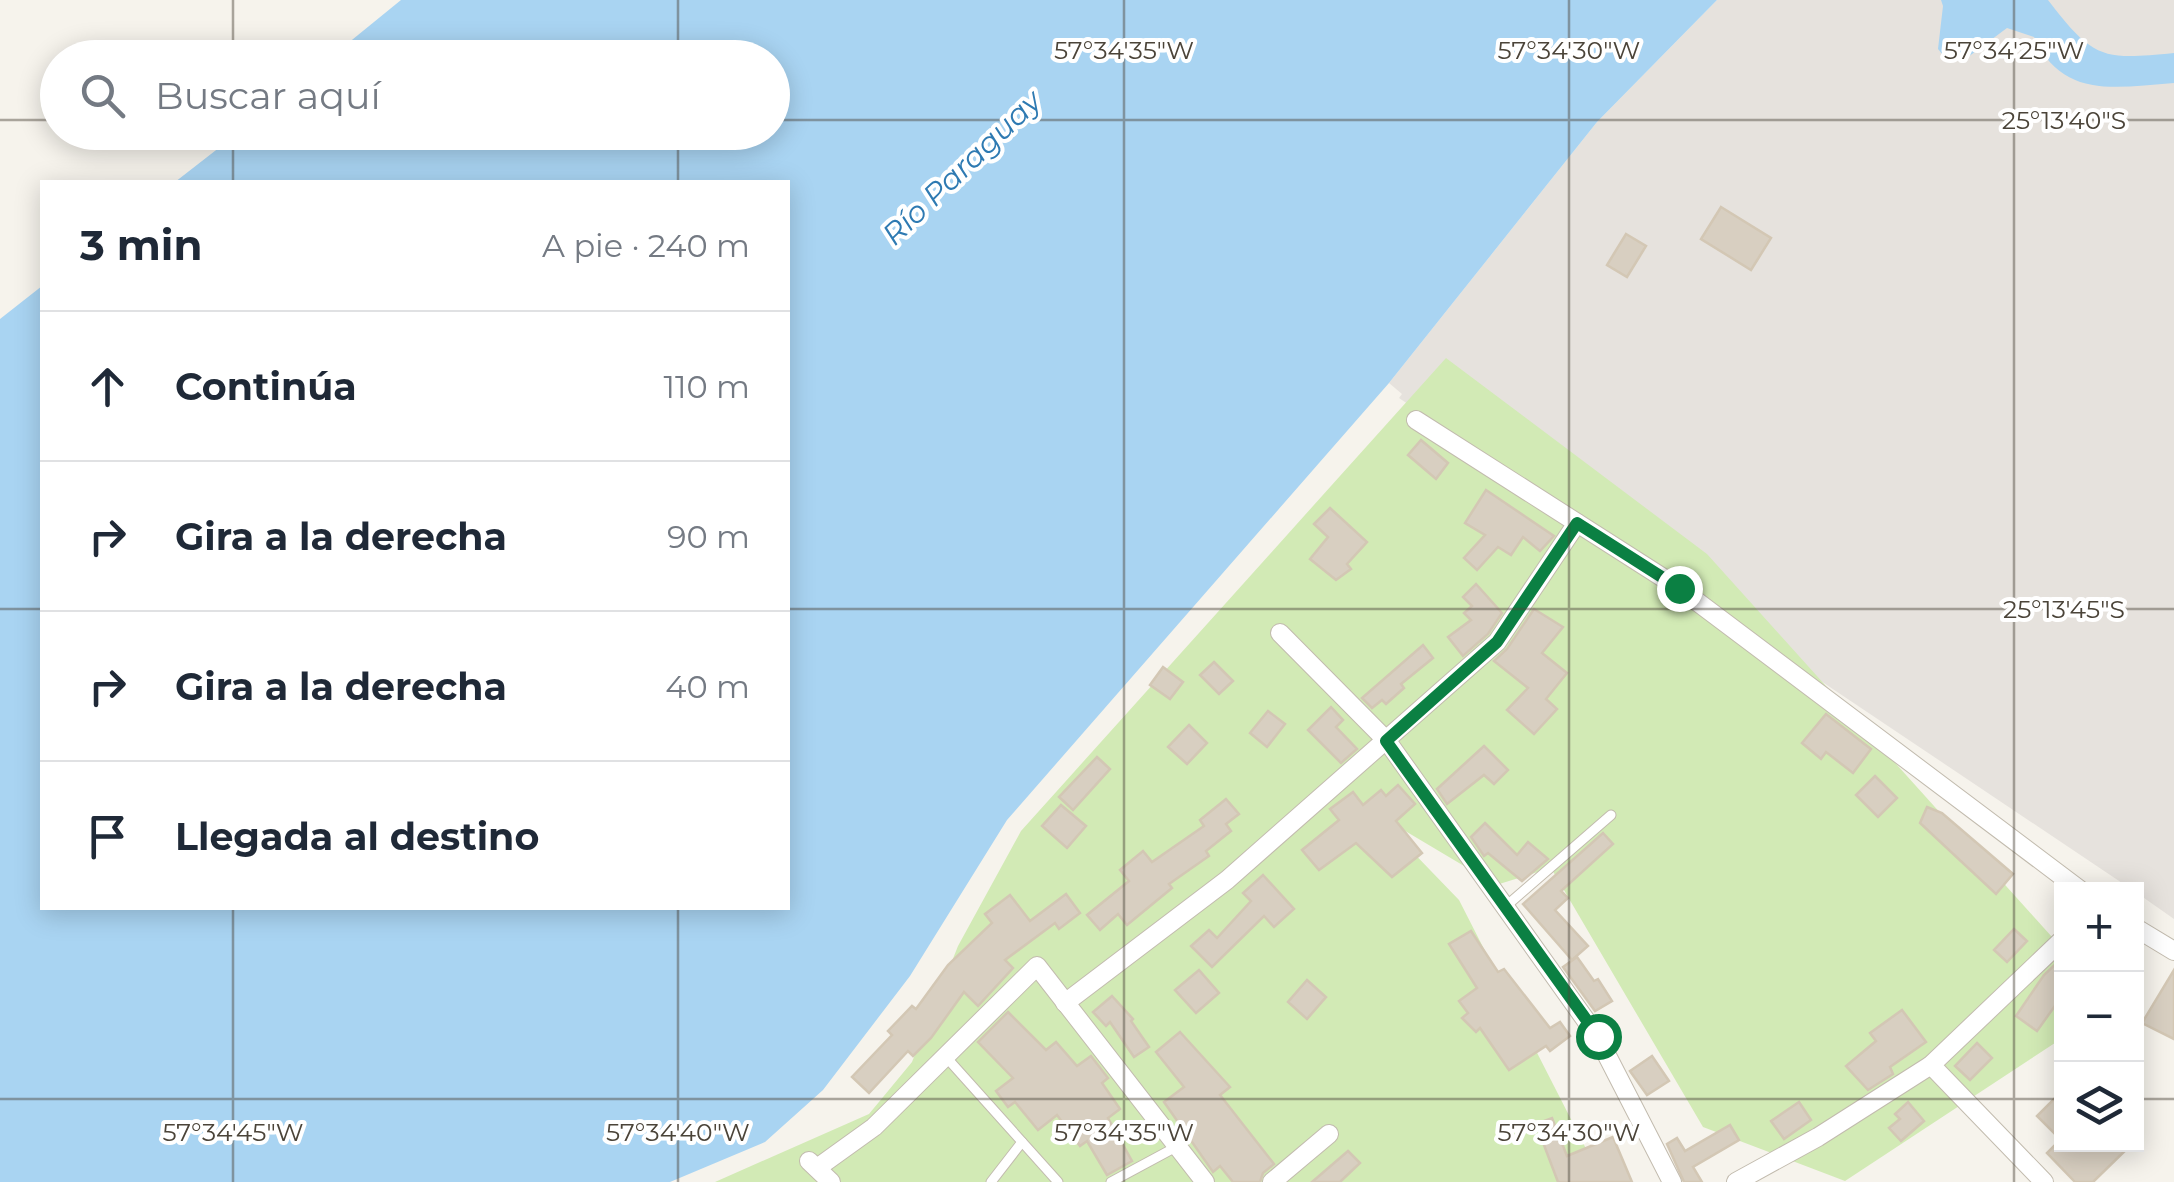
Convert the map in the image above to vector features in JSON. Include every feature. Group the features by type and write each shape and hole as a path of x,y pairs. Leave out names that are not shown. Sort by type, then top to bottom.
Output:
{"street":[{"path":"1416,420 1679,588 2069,882"},
{"path":"1066,1003 1227,880 1497,642 1577,523"},
{"path":"1280,633 1386,741 1598,1036 1672,1182"},
{"path":"2144,933 2174,951"},
{"path":"1736,1182 1818,1137 1931,1066 2054,948"},
{"path":"831,1182 813,1164 874,1127 1037,966 1205,1182"},
{"path":"1931,1066 2044,1182"},
{"path":"1272,1182 1329,1134"}],"lane":[{"path":"1505,906 1611,815"},
{"path":"946,1057 1058,1182"},
{"path":"992,1182 1022,1142"},
{"path":"1111,1182 1176,1147"}],"shaded area":[{"path":"1717,0 2174,0 2174,919 2144,898 2144,882 2121,882 1399,398 1402,394 1389,383 1597,122"}],"green space":[{"path":"1446,358 1707,554 2054,939 2054,1044 1845,1181 1703,1127 1551,868 1496,885 1375,813 1459,900 1603,1182 715,1182 869,1114 912,1062 958,946 1021,831"}],"water":[{"name":"Río Paraguay","path":"401,0 1717,0 1597,122 1389,383 1007,820 910,976 823,1090 765,1142 670,1182 0,1182 0,319 40,288 40,910 790,910 790,180 178,180 216,150 790,150 790,40 352,40"},
{"path":"1941,0 2048,0 2077,35 2102,52 2131,56 2174,53 2174,83 2112,87 2076,80 2046,57 2034,37 2007,28 1968,57 1948,61 1938,49"}],"building":[{"path":"1721,207 1771,238 1751,270 1701,239"},
{"path":"1626,234 1646,246 1627,277 1607,265"},
{"path":"1421,440 1448,463 1436,479 1408,455"},
{"path":"1486,490 1554,536 1540,551 1523,537 1511,555 1498,547 1477,570 1464,558 1485,535 1465,523"},
{"path":"1330,508 1367,542 1347,564 1351,569 1336,580 1310,559 1328,537 1314,524"},
{"path":"1476,584 1502,613 1488,634 1463,656 1448,637 1471,620 1464,613 1472,606 1463,597"},
{"path":"1534,609 1563,627 1542,653 1567,673 1546,699 1557,709 1534,734 1507,710 1528,688 1494,661"},
{"path":"1423,645 1433,658 1401,684 1404,688 1386,704 1382,700 1372,708 1362,698"},
{"path":"1214,662 1233,681 1219,694 1200,675"},
{"path":"1163,667 1183,682 1170,699 1150,685"},
{"path":"1331,707 1343,720 1336,727 1357,749 1341,763 1308,730"},
{"path":"1268,711 1285,724 1267,747 1250,733"},
{"path":"1826,714 1871,749 1853,773 1826,752 1821,759 1802,743"},
{"path":"1189,725 1207,743 1187,764 1168,747"},
{"path":"1484,746 1508,770 1494,784 1484,775 1447,804 1437,789"},
{"path":"1097,757 1110,769 1073,810 1059,797"},
{"path":"1875,776 1897,798 1878,817 1856,795"},
{"path":"1398,785 1415,804 1396,821 1422,853 1392,877 1356,843 1319,870 1302,850 1339,820 1330,809 1353,792 1363,805 1381,790 1386,796"},
{"path":"1226,799 1239,814 1226,824 1231,831 1206,851 1209,856 1169,884 1172,888 1127,925 1118,914 1100,930 1087,915 1129,881 1120,870 1143,851 1152,862 1204,826 1200,820"},
{"path":"1061,805 1086,826 1067,848 1042,826"},
{"path":"1927,807 1942,813 2013,874 1996,894 1920,823"},
{"path":"1485,823 1517,855 1528,842 1548,859 1522,881 1488,853 1484,856 1471,837"},
{"path":"1603,833 1613,844 1561,891 1568,898 1555,910 1588,946 1572,960 1523,904"},
{"path":"1263,875 1294,909 1274,927 1264,916 1212,967 1191,946 1209,930 1217,938 1251,901 1243,893"},
{"path":"1066,894 1080,913 1059,929 1055,923 1005,960 1013,968 978,1006 964,992 931,1038 913,1056 908,1051 869,1093 852,1077 892,1035 888,1031 912,1006 916,1009 948,965 992,923 985,914 1010,895 1030,921"},
{"path":"2014,929 2027,941 2007,962 1994,950"},
{"path":"1471,931 1498,972 1504,969 1550,1028 1560,1022 1570,1036 1550,1051 1546,1046 1509,1070 1480,1028 1476,1032 1462,1018 1468,1013 1459,1001 1477,988 1449,944"},
{"path":"1577,957 1612,1001 1595,1011 1563,967"},
{"path":"2054,966 2054,1007 2037,1031 2016,1016"},
{"path":"1199,970 1219,993 1196,1013 1175,990"},
{"path":"2174,970 2174,1039 2144,1024"},
{"path":"1307,980 1326,997 1307,1019 1288,1002"},
{"path":"1112,996 1133,1019 1149,1047 1134,1057 1110,1022 1106,1026 1093,1012"},
{"path":"1902,1010 1926,1042 1890,1067 1893,1074 1868,1090 1846,1066 1876,1041 1870,1033"},
{"path":"1008,1012 1046,1050 1056,1042 1077,1066 1091,1056 1108,1078 1102,1083 1120,1109 1108,1118 1132,1161 1107,1175 1087,1141 1080,1146 1057,1115 1038,1130 1015,1102 1008,1107 996,1091 1013,1078 978,1042"},
{"path":"1180,1032 1230,1087 1220,1095 1274,1164 1263,1173 1260,1182 1233,1182 1220,1166 1213,1172 1164,1102 1184,1087 1156,1052"},
{"path":"1977,1043 1992,1058 1970,1080 1955,1066"},
{"path":"1652,1056 1669,1081 1647,1095 1630,1071"},
{"path":"2054,1099 2054,1133 2037,1116"},
{"path":"1799,1102 1811,1120 1784,1139 1771,1121"},
{"path":"1908,1102 1924,1121 1901,1141 1889,1128 1900,1119 1895,1114"},
{"path":"1552,1118 1567,1156 1613,1137 1632,1182 1558,1182 1536,1124"},
{"path":"1730,1125 1739,1140 1693,1167 1702,1182 1684,1182 1667,1144 1677,1138 1685,1151"},
{"path":"2054,1146 2054,1152 2124,1152 2093,1182 2075,1182 2047,1153"},
{"path":"1348,1151 1360,1163 1340,1182 1312,1182"}],"route":[{"path":"1598,1036 1386,741 1497,642 1577,523 1679,588"}]}
